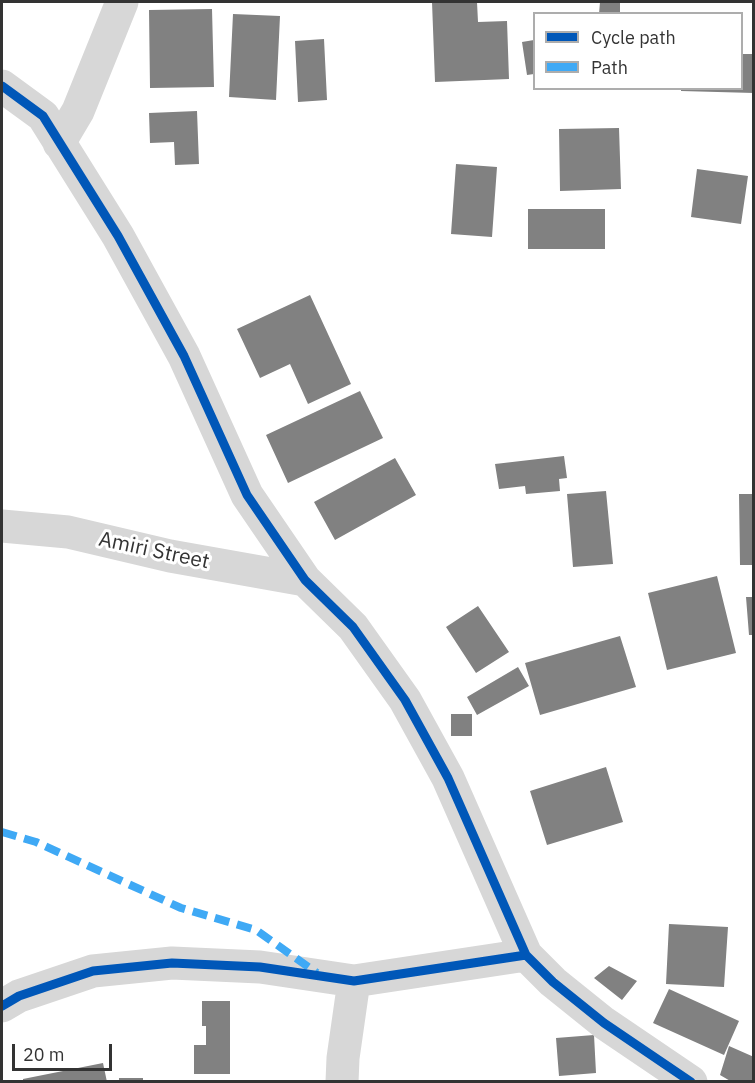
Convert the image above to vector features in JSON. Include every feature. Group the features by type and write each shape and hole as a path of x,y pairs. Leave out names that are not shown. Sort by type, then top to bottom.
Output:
{"street":[{"path":"59,143 78,111 122,2"},
{"path":"2,86 43,116 118,236 184,356 247,495 305,580 353,627 405,700 448,778 526,955 553,982 604,1023 691,1082"},
{"name":"Amiri Street","path":"2,526 68,532 170,556 305,580"},
{"path":"2,1006 19,996 93,971 172,963 260,967 354,981 526,955"},
{"path":"342,1082 343,1058 354,981"}],"building":[{"path":"432,2 477,2 478,22 507,21 509,79 435,82"},
{"path":"600,2 620,2 620,12 599,12"},
{"path":"212,9 214,87 150,88 149,10"},
{"path":"233,14 280,16 276,100 229,97"},
{"path":"324,39 327,100 298,102 295,41"},
{"path":"533,40 533,74 527,75 522,42"},
{"path":"743,54 754,54 754,93 681,91 743,90"},
{"path":"197,111 199,164 175,165 174,142 150,143 149,113"},
{"path":"619,128 621,189 560,191 559,129"},
{"path":"456,164 497,167 492,237 451,234"},
{"path":"697,169 748,176 741,224 691,217"},
{"path":"528,209 605,209 605,249 528,249"},
{"path":"310,295 351,384 308,404 290,364 260,378 237,329"},
{"path":"360,391 383,438 288,483 266,435"},
{"path":"564,456 567,478 559,479 560,491 526,494 525,486 499,489 495,464"},
{"path":"395,458 416,495 335,540 314,502"},
{"path":"606,491 613,564 573,567 567,494"},
{"path":"739,494 754,494 754,565 740,565"},
{"path":"717,576 736,653 667,670 648,593"},
{"path":"746,597 754,597 754,635 749,635"},
{"path":"478,606 509,652 476,673 446,627"},
{"path":"620,636 636,687 540,715 525,663"},
{"path":"518,667 529,686 477,715 467,697"},
{"path":"451,714 472,714 472,736 451,736"},
{"path":"606,767 623,822 547,845 530,791"},
{"path":"669,924 728,927 724,987 666,984"},
{"path":"609,966 637,981 622,1000 594,978"},
{"path":"669,989 739,1021 724,1055 653,1023"},
{"path":"202,1001 230,1001 230,1074 194,1074 194,1045 206,1045 206,1026 202,1026"},
{"path":"594,1035 596,1073 559,1076 556,1038"},
{"path":"729,1046 754,1057 754,1082 732,1082 720,1075"},
{"path":"103,1063 107,1082 23,1082 23,1079"},
{"path":"119,1078 143,1078 143,1082 119,1082"}],"marked path":[{"path":"2,832 36,842 181,908 256,930 317,973"}],"cycle path":[{"path":"2,86 43,116 118,236 184,356 247,495 305,580 353,627 405,700 448,778 526,955 553,982 604,1023 691,1082"},
{"path":"2,1006 19,996 93,971 172,963 260,967 354,981 526,955"}]}
